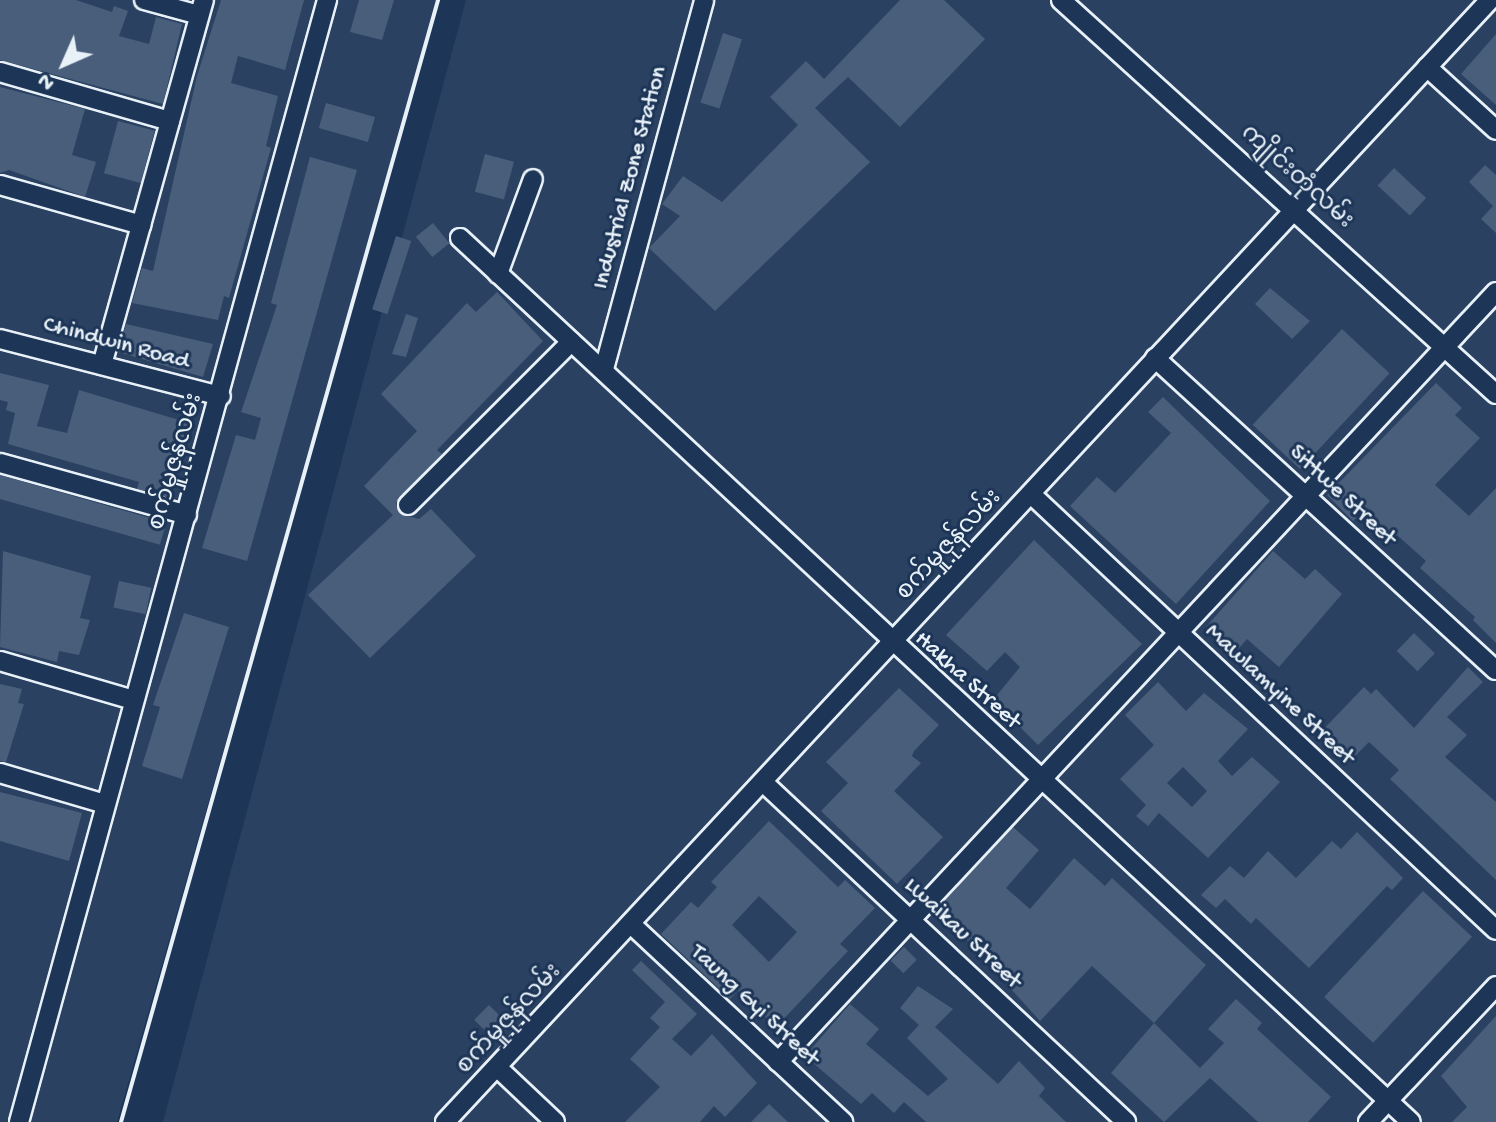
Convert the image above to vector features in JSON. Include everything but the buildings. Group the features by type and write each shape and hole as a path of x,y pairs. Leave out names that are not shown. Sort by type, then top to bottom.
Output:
{"street":[{"path":"102,365 202,8 144,0"},
{"name":"စက်မှုဇုန်လမ်း","path":"19,1122 133,700 221,396 327,0"},
{"name":"Industrial Zone Station","path":"604,369 704,0"},
{"name":"ကျိုင်းတုံလမ်း","path":"1061,0 1296,209 1496,394"},
{"name":"စက်မှုဇုန်လမ်း","path":"445,1122 499,1069 1490,0"},
{"path":"1427,67 1496,130"},
{"path":"0,72 170,121"},
{"path":"498,274 533,179"},
{"path":"0,185 141,225"},
{"name":"Hakha Street","path":"460,238 604,369 892,645 1411,1122"},
{"path":"778,1062 1496,292"},
{"name":"Chindwin Road","path":"0,339 221,396"},
{"path":"408,505 571,342"},
{"name":"Sittwe Street","path":"1155,358 1496,670"},
{"path":"0,463 187,515"},
{"name":"Mawlamyine Street","path":"1031,494 1496,930"},
{"path":"0,661 133,700"},
{"path":"0,773 105,804"},
{"name":"Lwaikau Street","path":"764,783 1126,1122"},
{"name":"Taung Gyi Street","path":"632,925 843,1122"},
{"path":"1368,1122 1496,986"},
{"path":"499,1069 555,1122"}],"shaded area":[{"path":"0,0 438,0 117,1122 0,1122"},
{"path":"466,0 1496,0 1496,1122 163,1122"}],"railway":[{"path":"121,1122 438,0"}]}
